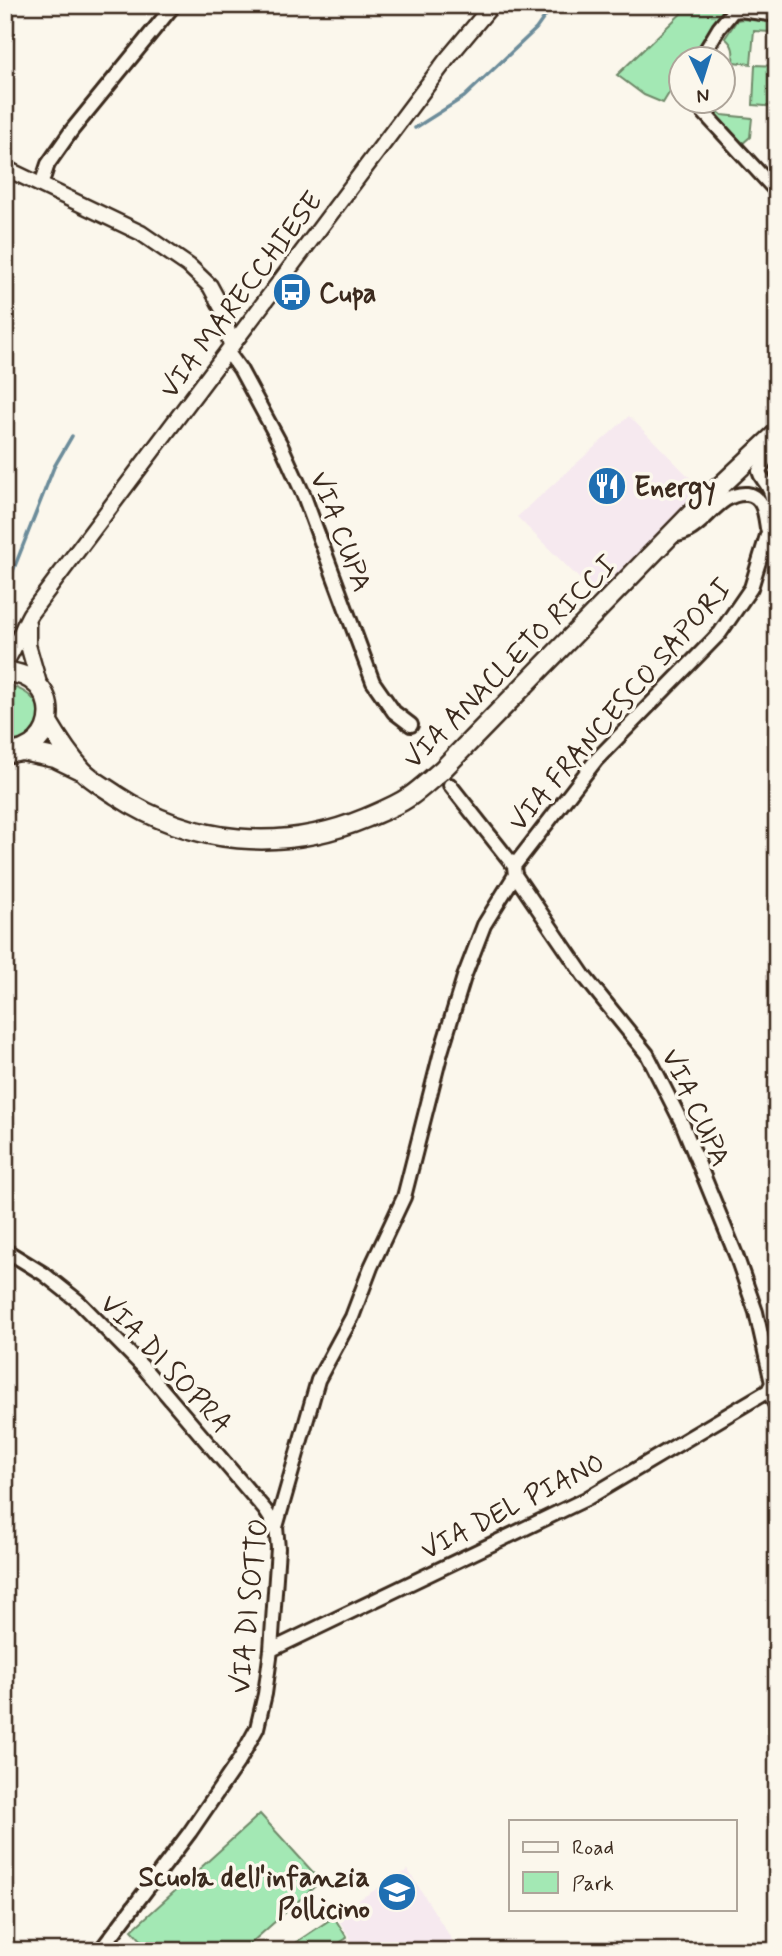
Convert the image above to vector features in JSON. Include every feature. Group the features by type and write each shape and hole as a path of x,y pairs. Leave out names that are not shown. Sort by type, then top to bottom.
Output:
{"main road":[{"name":"VIA ANACLETO RICCI","path":"14,752 55,758 82,771 133,806 163,821 194,831 230,838 265,840 316,835 346,826 408,798 442,771 668,537 777,433"},
{"path":"5,672 29,677 40,687 49,710 43,735 34,745 14,752"},
{"name":"VIA ANACLETO RICCI","path":"48,722 82,771"}],"street":[{"path":"41,185 48,164 72,130 174,5"},
{"name":"VIA MARECCHIESE","path":"5,663 14,651 19,634 30,614 447,59 492,5"},
{"path":"709,46 733,11 777,15"},
{"path":"707,116 777,192"},
{"path":"5,167 141,233 189,265 210,286 223,310 229,349"},
{"name":"VIA CUPA","path":"229,349 280,443 304,496 373,682 394,712 411,724"},
{"name":"VIA FRANCESCO SAPORI","path":"515,870 596,760 720,634 751,588 772,519 772,498 768,487 760,478 759,471 768,456 777,448"},
{"path":"668,537 688,531 724,500 744,494 753,495 760,501 768,531"},
{"path":"30,614 28,645 40,687"},
{"name":"VIA CUPA","path":"450,785 515,870 584,975 647,1054 682,1124 757,1312 777,1407"},
{"name":"VIA DI SOTTO","path":"100,1951 190,1832 240,1759 257,1728 271,1650 278,1548 276,1527 318,1380 352,1317 371,1267 404,1197 441,1052 464,977 484,925 515,870"},
{"name":"VIA DI SOPRA","path":"5,1250 44,1274 78,1301 143,1367 265,1510 276,1527"},
{"name":"VIA DEL PIANO","path":"271,1650 586,1499 772,1385"}],"shaded area":[{"path":"629,416 702,490 598,597 517,517"},
{"name":"Scuola dell'infanzia Pollicino","path":"408,1870 459,1951 358,1951 335,1914"}],"green space":[{"path":"690,5 726,5 699,46 666,46 666,98 663,103 644,95 617,75"},
{"path":"737,20 771,22 770,32 754,31 751,64 736,62 736,46 732,46 725,38"},
{"path":"755,65 777,66 777,107 753,105"},
{"path":"717,116 752,118 750,137 742,144"},
{"path":"5,687 32,697 39,711 39,719 37,727 23,742 5,746"},
{"path":"260,1814 321,1881 242,1951 151,1951 132,1930"},
{"path":"334,1917 347,1938 326,1951 283,1951"}],"waterway":[{"path":"415,128 464,97 536,29 553,5"},
{"path":"5,591 54,467 72,436"}],"place":[{"name":"Cupa","path":"292,292"},
{"name":"Energy","path":"607,486"},
{"name":"Scuola dell'infanzia Pollicino","path":"397,1892"}]}
